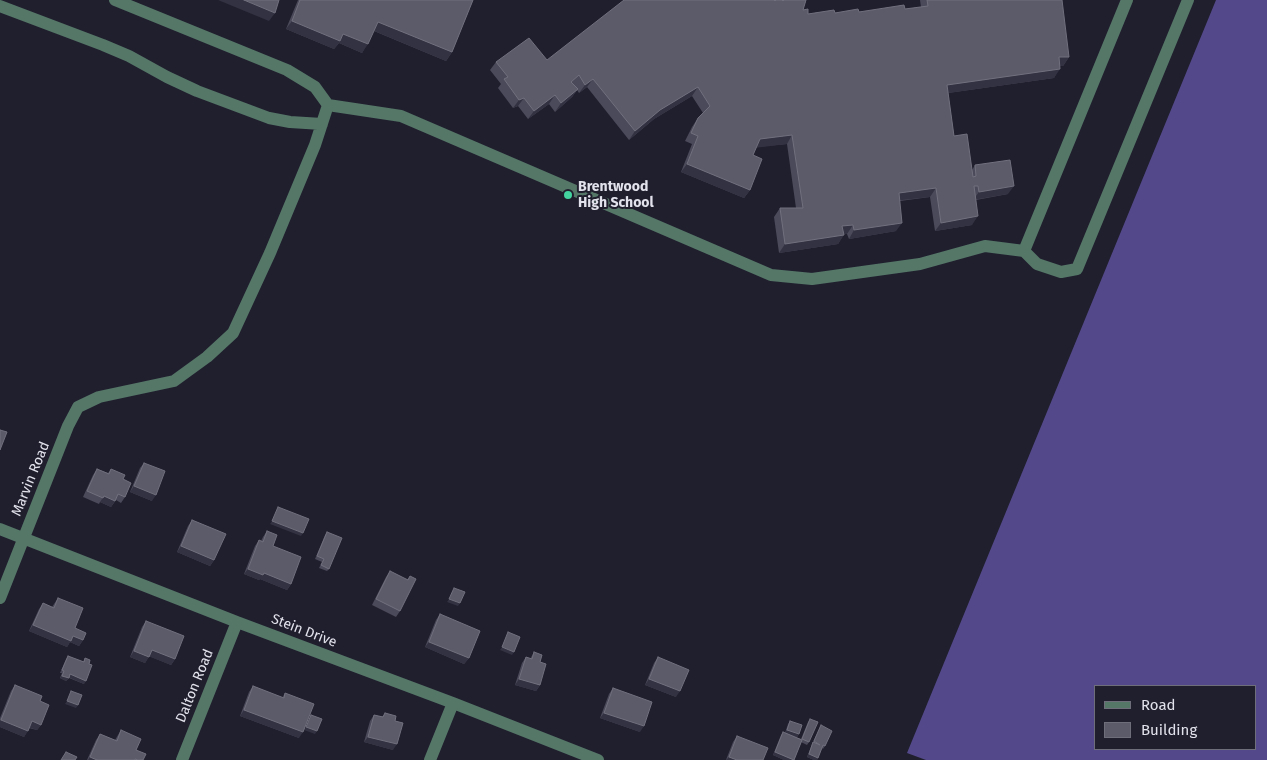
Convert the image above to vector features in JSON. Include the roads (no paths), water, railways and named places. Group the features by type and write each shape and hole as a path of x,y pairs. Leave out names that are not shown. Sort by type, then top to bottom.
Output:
{"street":[{"path":"115,0 288,70 315,87 328,106 400,116 771,275 812,279 920,264 985,246 1024,251 1037,264 1061,272 1077,269 1188,0"},
{"path":"1024,251 1127,0"},
{"path":"0,6 104,45 197,91 260,115 290,122 322,124"},
{"name":"Marvin Road","path":"0,598 68,426 78,407 100,397 174,382 207,357 233,333 270,253 315,144 328,106"},
{"name":"Stein Drive","path":"0,528 237,622 598,760"},
{"name":"Dalton Road","path":"182,760 237,622"},
{"path":"430,760 453,703"}],"place":[{"name":"Brentwood High School","path":"568,195"}]}
